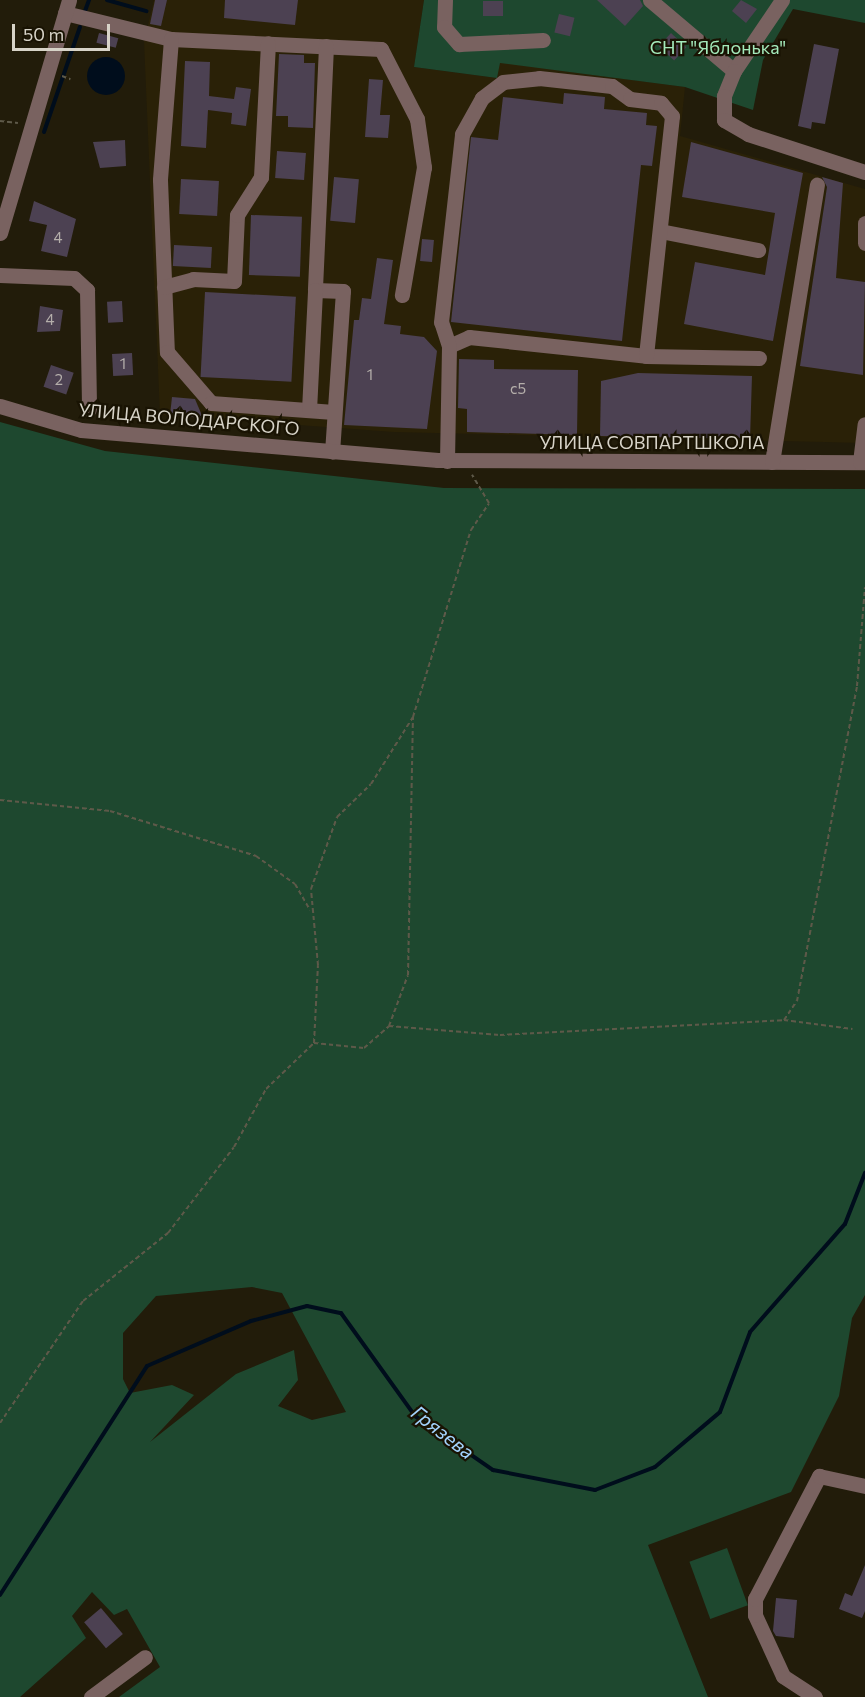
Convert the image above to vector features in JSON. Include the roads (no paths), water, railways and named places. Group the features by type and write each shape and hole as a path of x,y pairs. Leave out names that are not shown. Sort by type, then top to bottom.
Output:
{"street":[{"path":"445,0 444,27 459,44 543,40"},
{"path":"650,0 734,71"},
{"path":"782,0 734,71 724,96 724,120 748,134 865,171"},
{"path":"0,233 67,6 171,39 381,49 417,119 424,167 402,295"},
{"path":"171,39 160,180 167,352 211,403 334,412"},
{"path":"164,287 193,279 234,280 237,216 261,177 268,44"},
{"path":"309,410 326,46"},
{"path":"442,461 449,346 441,322 462,134 482,98 503,82 539,78 612,86 630,99 661,103 672,117 646,356"},
{"path":"772,462 817,185"},
{"path":"865,223 865,243"},
{"path":"660,231 758,250"},
{"path":"0,274 74,278 87,290 89,408"},
{"path":"315,290 344,291 334,412 336,452"},
{"path":"449,346 469,337 646,356 759,358"},
{"name":"УЛИЦА ВОЛОДАРСКОГО","path":"0,406 81,430 442,461"},
{"path":"862,462 865,427"},
{"name":"УЛИЦА СОВПАРТШКОЛА","path":"442,461 862,462"},
{"path":"815,1697 783,1676 755,1615 755,1599 819,1476 864,1484"},
{"path":"91,1697 145,1657"}],"water":[{"path":"106,57 119,63 125,76 119,89 106,95 93,89 87,76 93,63"}],"waterway":[{"path":"85,11 89,0"},
{"path":"107,0 146,11"},
{"path":"44,132 80,27"},
{"name":"Грязева","path":"0,1595 147,1366 251,1321 307,1306 341,1313 415,1416 493,1470 595,1490 655,1467 720,1412 750,1332 845,1224 865,1173"}],"park label":[{"name":"СНТ \"Яблонька\"","path":"718,47"}]}
